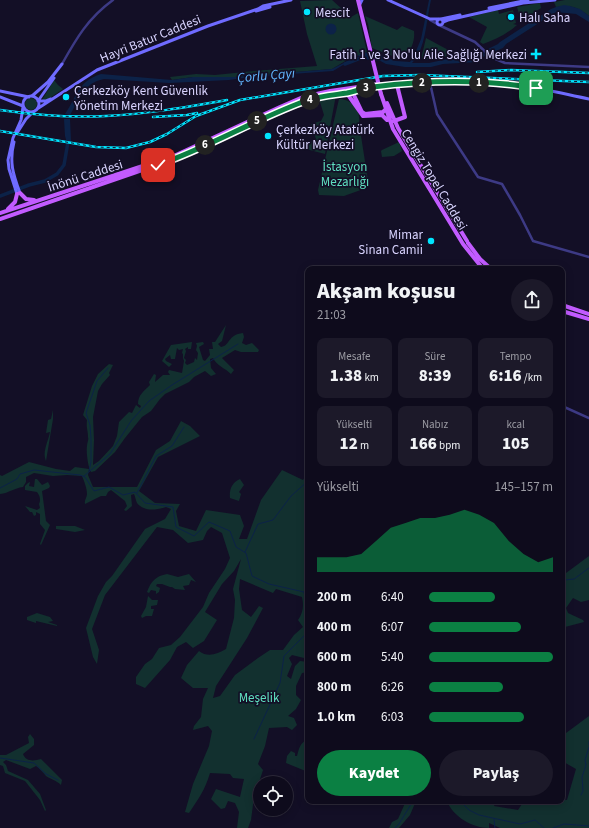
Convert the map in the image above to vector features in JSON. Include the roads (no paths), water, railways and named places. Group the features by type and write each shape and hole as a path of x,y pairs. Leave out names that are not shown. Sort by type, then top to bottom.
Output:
{"main road":[{"name":"Hayri Batur Caddesi","path":"37,109 97,70 189,33 250,12 291,0"},
{"path":"384,0 394,3"},
{"path":"388,0 430,20 442,23 452,19 523,3 552,0"},
{"path":"437,24 528,0"},
{"path":"360,1 361,11 382,94"},
{"path":"360,1 382,94"},
{"path":"15,183 9,169 8,160 13,138 21,120 24,101 48,82 62,64"},
{"path":"24,211 11,165 15,139 26,119 37,109 39,105 38,101 62,64"},
{"path":"394,121 405,117 397,85 462,82 509,85 543,89 589,99"},
{"name":"İnönü Caddesi","path":"2,213 176,155 307,100 380,85 397,85"},
{"path":"0,91 30,96 38,101"},
{"path":"349,91 364,114 383,112 386,108"},
{"path":"349,91 363,116 384,115 391,126"},
{"name":"Hayri Batur Caddesi","path":"38,101 46,101 62,94"},
{"name":"Cengiz Topel Caddesi","path":"382,94 391,126 463,244 481,266"},
{"name":"Cengiz Topel Caddesi","path":"382,94 394,121 468,242 480,259 488,266"},
{"path":"0,97 23,107 28,112 33,112"},
{"name":"İnönü Caddesi","path":"0,219 177,158 237,129"},
{"path":"18,193 26,199 44,199"},
{"path":"2,213 13,205 17,199 18,193"},
{"path":"565,306 589,314"},
{"path":"565,312 589,319"}],"street":[{"path":"62,64 92,17 113,0"},
{"path":"430,20 437,24"},
{"path":"442,23 475,42 489,56 505,63 589,67"},
{"path":"430,83 437,114 474,171 478,177 502,184 533,241 589,257"},
{"path":"565,407 589,418"}],"water":[{"path":"429,0 431,0 423,42 418,55 412,63 429,63 452,58 472,57 498,44 551,9 564,5 580,9 589,16 589,22 576,14 556,12 506,44 503,48 486,55 476,62 443,64 431,67 405,67 386,64 375,58 374,53 396,61 410,62 421,39"},
{"path":"331,23 335,25 337,29 335,33 331,35 327,33 325,29 327,25"},
{"path":"369,52 370,56 358,56 333,71 229,80 169,83 104,79 91,84 83,92 70,115 65,114 82,85 93,77 101,74 172,80 193,77 235,77 332,69 363,53"},
{"path":"64,119 70,119 71,141 68,146 65,136"}],"waterway":[{"name":"Çorlu Çayı","path":"345,64 363,57 379,59"},
{"name":"Çorlu Çayı","path":"0,196 29,185 45,181 57,174 64,165 68,142"},
{"path":"84,476 110,454 131,421 149,401 238,344"},
{"path":"89,471 91,462 91,438 90,425 86,413 97,381 108,368"},
{"path":"137,493 156,456 172,446 184,427"},
{"path":"0,488 17,479 20,474 34,470 80,475 85,477 94,491 109,487 123,495 135,492 145,503 173,507 176,527 194,536 209,522 230,531 236,547 246,553 252,576 269,584 304,592 305,597"},
{"path":"245,552 258,524 273,520 291,496 305,484"},
{"path":"565,580 574,579 589,568"},
{"path":"254,739 280,683 284,656 305,635"},
{"path":"581,795 583,791 582,777 589,747"},
{"path":"0,758 34,763 46,774 58,780"},
{"path":"395,828 411,804"},
{"path":"463,804 469,810 479,815 520,824 535,820 544,828"},
{"path":"494,819 495,828"},
{"path":"553,828 564,824 589,826"}],"railway":[{"path":"477,72 511,70 589,73"},
{"path":"0,131 96,147 126,148 150,142 167,134 196,116 240,100 383,76 420,75 589,82"},
{"path":"0,110 53,116 106,116 152,112 227,100"},
{"path":"153,117 197,113"}],"place":[{"name":"Mescit","path":"307,12"},
{"name":"Halı Saha","path":"511,17"},
{"name":"Fatih 1 ve 3 No'lu Aile Sağlığı Merkezi","path":"536,54"},
{"name":"Çerkezköy Kent Güvenlik Yönetim Merkezi","path":"66,97"},
{"name":"Çerkezköy Atatürk Kültür Merkezi","path":"268,136"},
{"name":"Mimar Sinan Camii","path":"431,241"}],"park label":[{"name":"İstasyon Mezarlığı","path":"345,174"},
{"name":"Meşelik","path":"259,697"}]}
